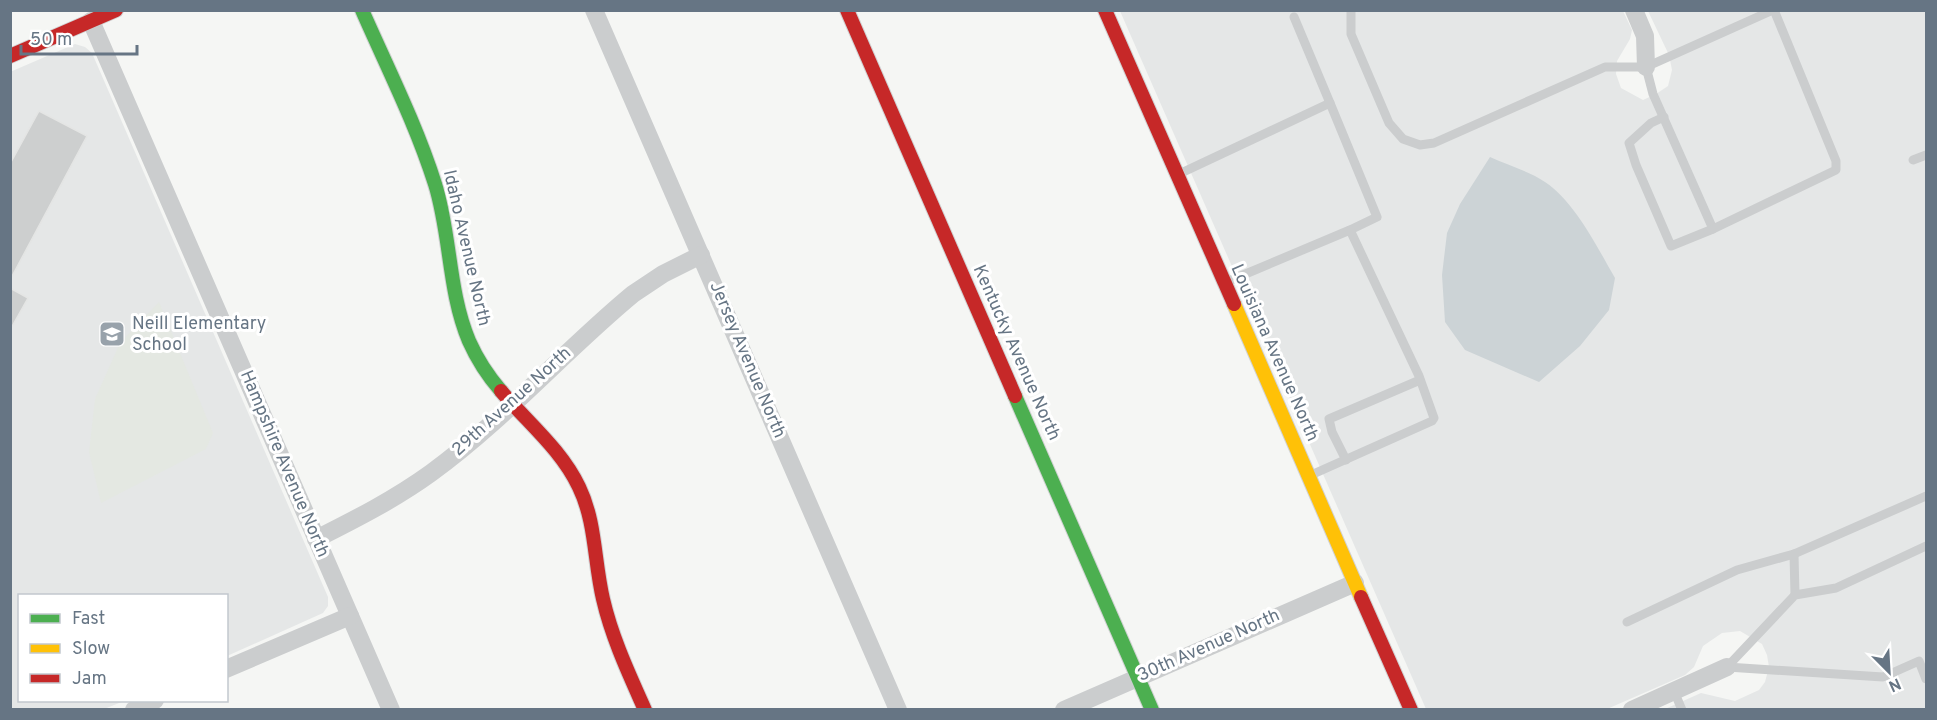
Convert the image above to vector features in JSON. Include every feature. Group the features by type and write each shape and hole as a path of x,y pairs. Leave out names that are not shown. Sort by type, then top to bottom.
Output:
{"street":[{"path":"10,56 116,10"},
{"name":"Idaho Avenue North","path":"362,10 432,174 442,211 461,320 470,344 489,376 558,453 579,487 587,506 609,622 645,710"},
{"name":"Jersey Avenue North","path":"594,10 898,710"},
{"name":"Kentucky Avenue North","path":"846,10 1152,710"},
{"name":"Louisiana Avenue North","path":"1105,10 1411,710"},
{"path":"1634,10 1645,36 1646,67"},
{"name":"Hampshire Avenue North","path":"91,21 391,710"},
{"name":"29th Avenue North","path":"316,539 404,492 469,443 604,317 663,274 701,255"},
{"name":"30th Avenue North","path":"1064,710 1354,583"},
{"path":"228,668 350,616"},
{"path":"1632,710 1726,667"},
{"path":"134,710 152,702"}],"lane":[{"path":"1351,10 1351,34 1389,123 1403,139 1420,145 1434,142 1605,67 1646,67 1774,10 1836,161 1836,170 1713,229 1671,246 1636,165 1629,143 1652,123 1664,117"},
{"path":"1224,283 1350,231 1377,216 1294,17"},
{"path":"1646,67 1653,94 1713,229"},
{"path":"1177,175 1330,103"},
{"path":"1913,160 1926,155"},
{"path":"1308,476 1432,421 1434,418 1420,380 1350,231"},
{"path":"1346,460 1329,424 1329,419 1420,380"},
{"path":"1627,622 1737,570 1794,554 1926,496"},
{"path":"1726,667 1795,595 1836,588 1926,546"},
{"path":"1794,554 1795,595"},
{"path":"1726,667 1883,677 1923,659 1926,679"},
{"path":"1674,691 1682,710"}],"shaded area":[{"path":"1120,11 1623,11 1632,30 1630,39 1617,61 1616,74 1621,88 1643,100 1668,86 1672,70 1669,55 1648,11 1926,11 1926,709 1665,709 1701,693 1735,701 1759,690 1765,682 1769,667 1767,655 1762,644 1740,631 1722,633 1703,646 1694,667 1685,675 1607,709 1426,709"},
{"name":"Neill Elementary School","path":"75,44 85,47 92,53 328,597 328,606 323,613 228,656 228,594 18,594 18,702 122,702 104,709 11,709 10,72"},
{"path":"1490,157 1532,175 1556,191 1576,213 1615,278 1609,310 1580,346 1539,382 1465,350 1445,322 1442,275 1447,233 1460,204"},
{"path":"159,302 213,433 206,449 101,503 89,452 95,399 120,343"}],"building":[{"path":"39,111 87,136 10,280 10,164"},
{"path":"10,288 28,298 10,330"}],"traffic: fast":[{"path":"362,10 410,118 435,184 462,322 483,367 501,391"},
{"path":"1015,396 1152,710"}],"traffic: slow":[{"path":"1234,304 1361,597"}],"traffic: jam":[{"path":"10,56 116,10"},
{"path":"847,10 1015,396"},
{"path":"1105,10 1234,304"},
{"path":"501,391 563,460 585,500 600,585 611,628 645,710"},
{"path":"1361,597 1411,710"}],"place":[{"name":"Neill Elementary School","path":"112,334"}]}
